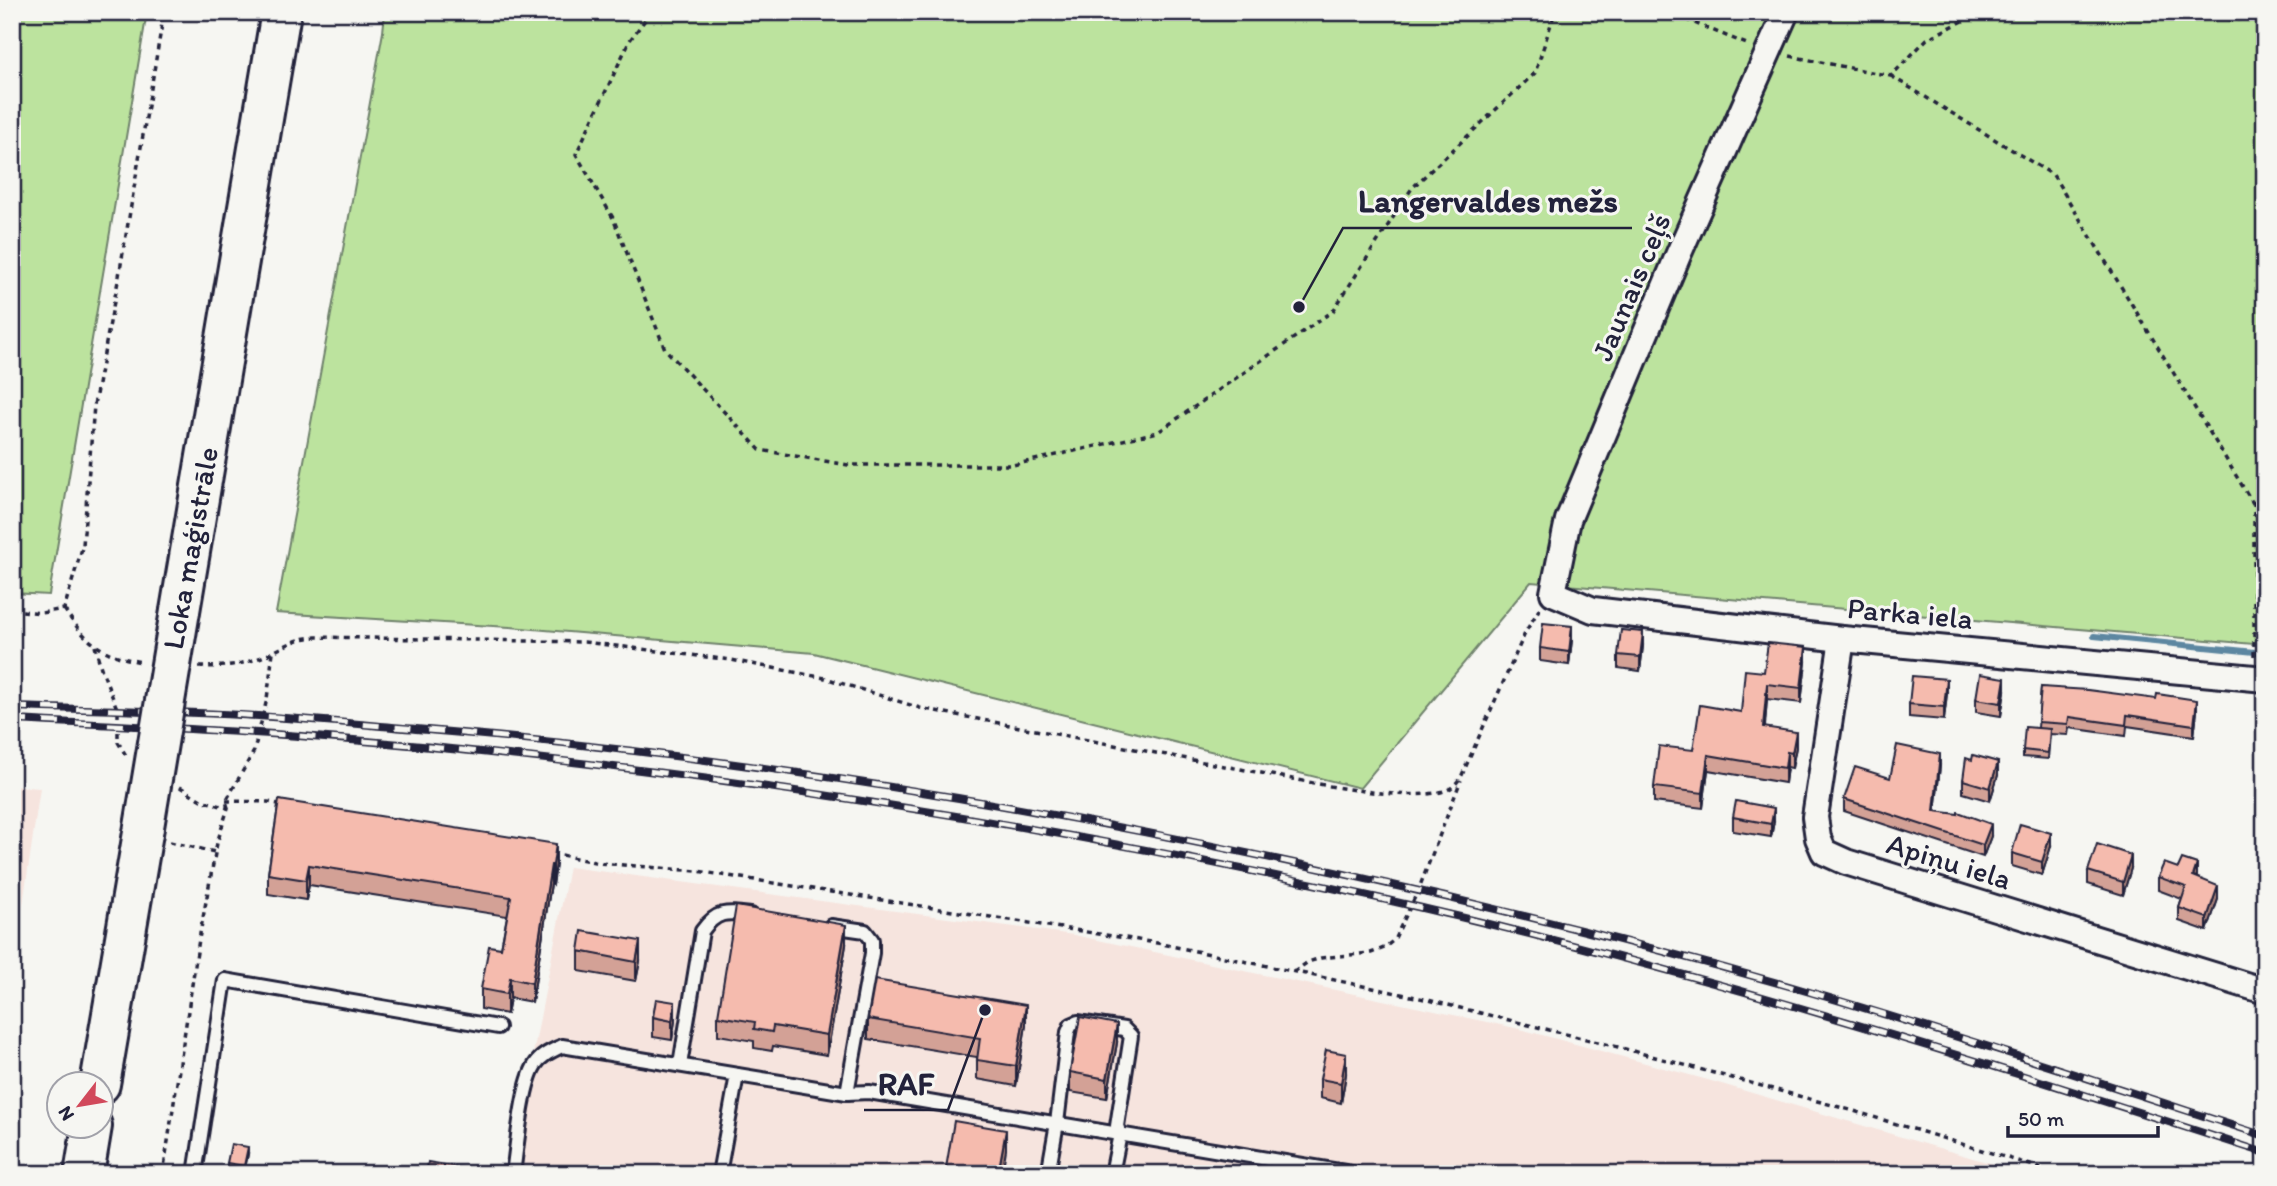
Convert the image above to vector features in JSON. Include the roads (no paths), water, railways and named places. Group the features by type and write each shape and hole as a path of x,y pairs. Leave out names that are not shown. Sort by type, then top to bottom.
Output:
{"main road":[{"name":"Loka maģistrāle","path":"103,1070 156,834 180,611 281,12"},
{"path":"84,1174 90,1140"}],"street":[{"name":"Jaunais ceļš","path":"1553,593 1568,520 1679,253 1786,12"},
{"name":"Parka iela","path":"1553,593 1593,610 1842,639 2260,669"},
{"name":"Apiņu iela","path":"1842,639 1815,817 1818,838 1824,852 1846,862 2265,990"}],"lane":[{"path":"680,1065 702,931 712,918 725,913 761,916"},
{"path":"813,923 865,931 872,940 847,1093"},
{"path":"195,1174 225,980 498,1027"},
{"path":"1048,1174 1058,1123 1066,1043 1071,1025 1078,1022 1124,1029 1131,1036 1117,1126 1120,1134 1112,1174"},
{"path":"513,1174 528,1078 536,1062 547,1052 562,1046 847,1093 869,1092 1357,1174"},
{"path":"719,1174 737,1075"}],"waterway":[{"path":"2094,636 2265,653"}],"railway":[{"path":"12,707 252,716 534,740 652,753 887,786 1121,828 1411,889 1699,961 1926,1027 2265,1136"},
{"path":"12,720 341,739 569,762 804,792 1155,852 1387,900 1609,955 1829,1016 2265,1153"}],"place":[{"name":"Langervaldes mežs","path":"1299,307"},
{"name":"RAF","path":"985,1010"}]}
